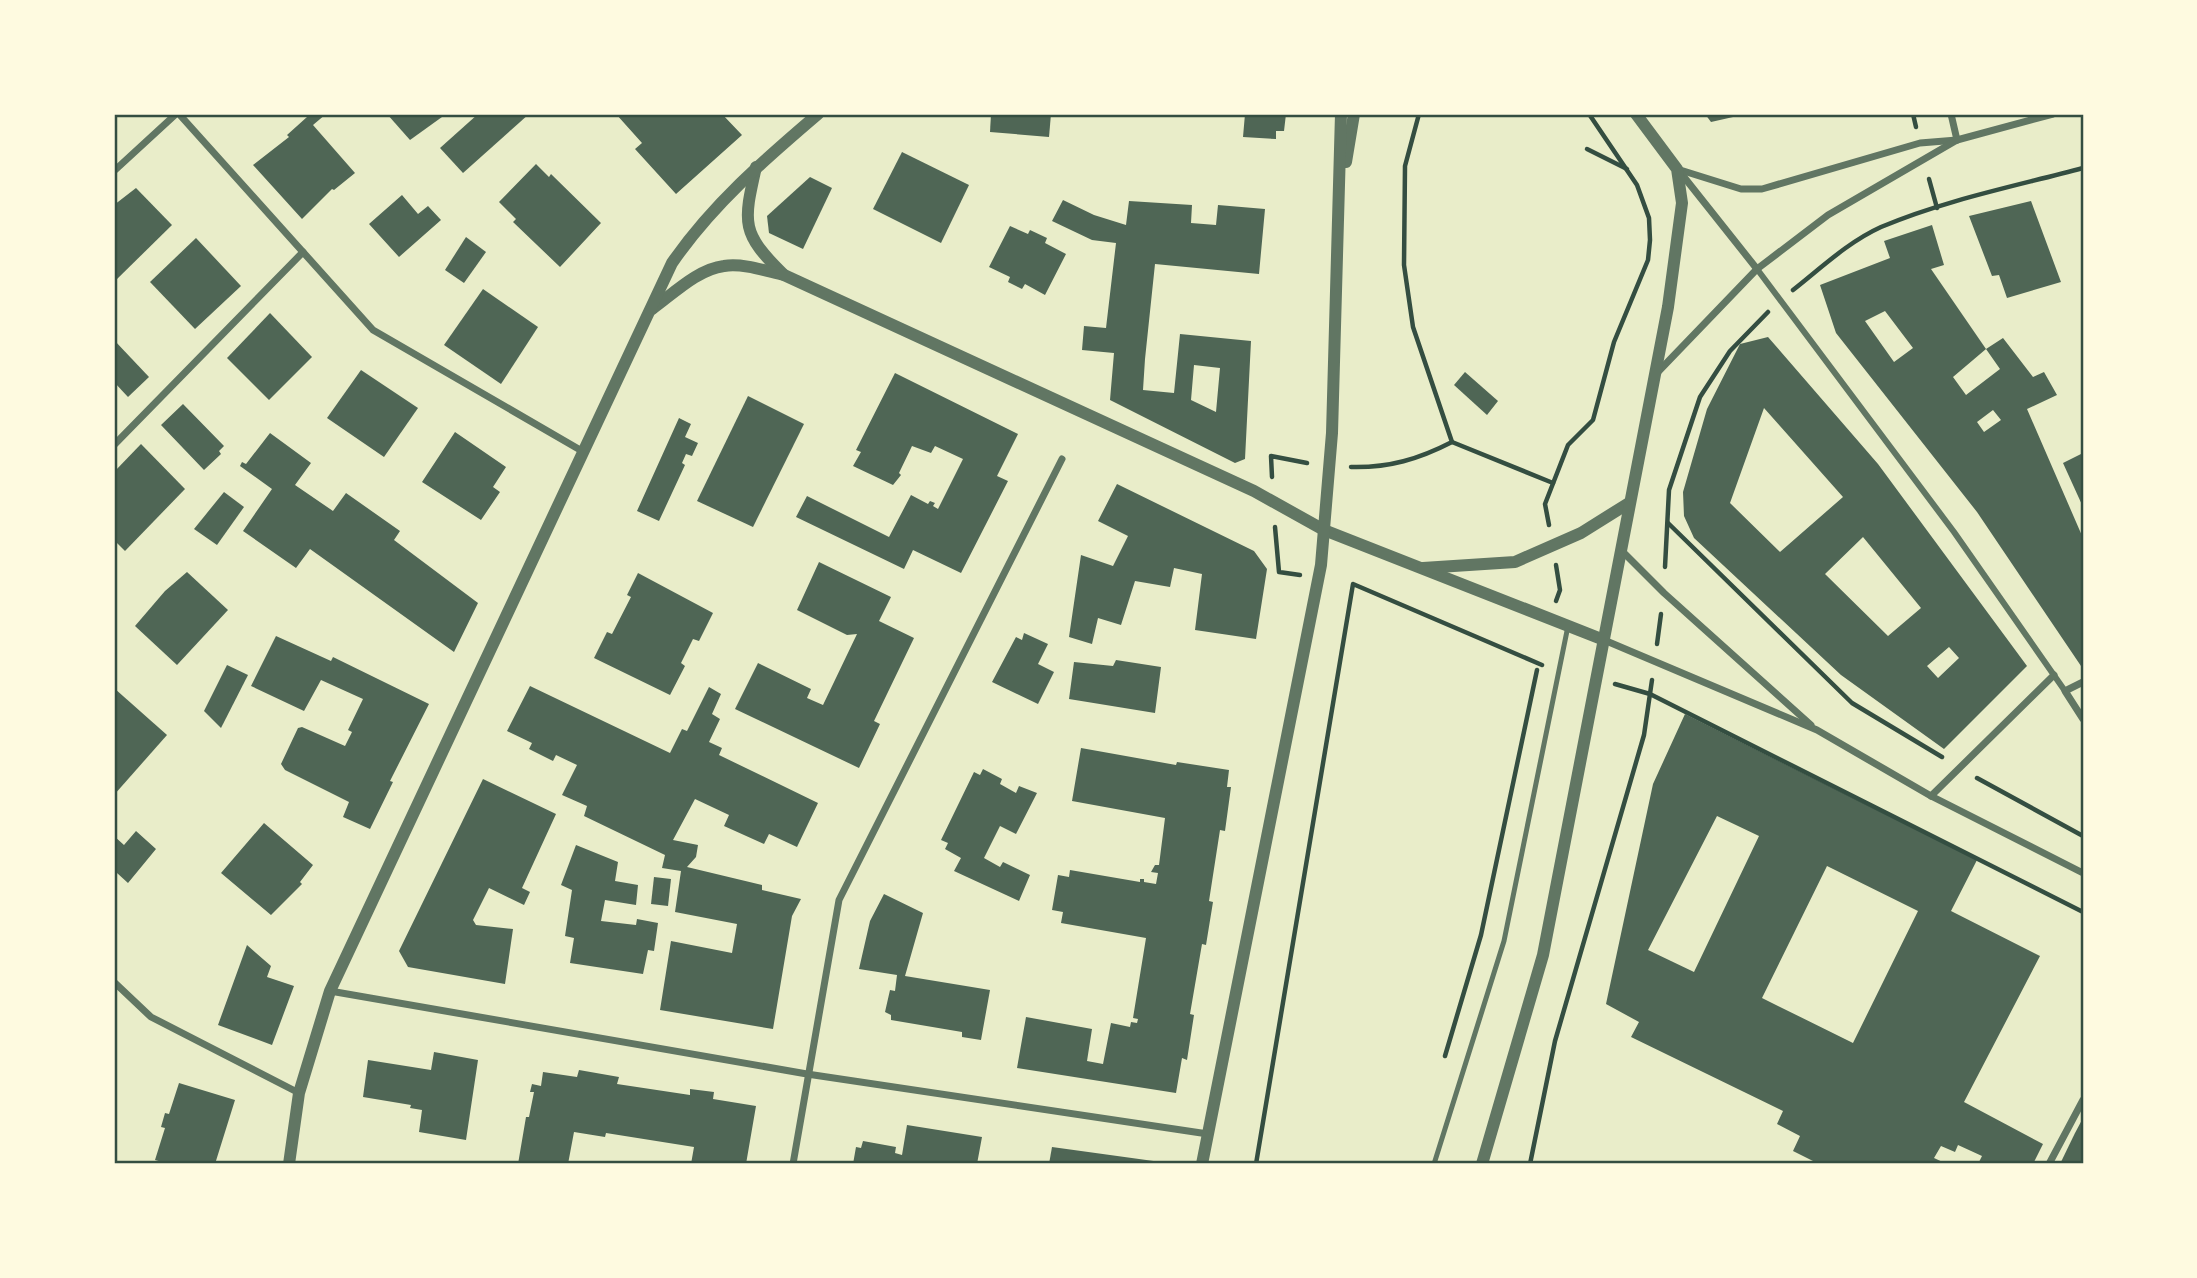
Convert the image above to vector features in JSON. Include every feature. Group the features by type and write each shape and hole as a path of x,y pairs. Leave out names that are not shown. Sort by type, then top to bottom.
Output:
{"street":[{"path":"114,171 177,114 373,330 582,451"},
{"path":"289,1164 299,1093 330,991 672,263 695,229 756,167 818,114"},
{"path":"1202,1164 1319,578 1329,467 1341,114"},
{"path":"1339,203 1354,114"},
{"path":"1636,114 1757,269 1954,532 2083,719"},
{"path":"1951,114 1957,139"},
{"path":"1678,169 1741,189 1762,189 1920,143 1957,139 2053,114"},
{"path":"1653,378 1757,269 1828,215 1957,139"},
{"path":"756,167 747,223 759,251 784,275"},
{"path":"1482,1164 1543,955 1668,307 1682,203 1678,169"},
{"path":"114,445 303,252"},
{"path":"652,309 695,278 723,265 784,275 1273,502 1324,530 1415,568 1655,660 1817,730 1931,796 2083,873"},
{"path":"793,1164 839,900 1062,459"},
{"path":"1415,568 1515,562 1581,533 1629,503"},
{"path":"1621,551 1817,730"},
{"path":"1931,796 2054,675"},
{"path":"2065,691 2083,682"},
{"path":"114,982 151,1017 299,1093"},
{"path":"330,991 807,1074 1208,1134"},
{"path":"2049,1164 2083,1100"}],"lane":[{"path":"1434,1164 1504,941 1568,626"}],"path":[{"path":"1419,114 1405,166 1404,265 1413,327 1452,442 1553,483"},
{"path":"1444,1063 1481,935 1538,664 1560,590 1545,504 1568,445 1593,420 1614,342 1648,260 1649,218 1645,201 1628,169 1589,114"},
{"path":"1587,149 1628,169"},
{"path":"1530,1164 1555,1041 1644,735 1664,593 1669,490 1700,397 1730,351 1780,301 1845,248 1880,228 1937,208 2083,168"},
{"path":"1319,578 1279,572 1271,456 1329,467 1391,465 1429,454 1452,442"},
{"path":"1667,523 1852,703 1959,768 2083,836"},
{"path":"1256,1164 1353,584 1538,664 1558,669"},
{"path":"1596,678 1650,694 2083,912"}],"building":[{"path":"304,114 326,114 313,125 355,173 332,189 302,219 253,165 289,137 287,135 307,117"},
{"path":"387,114 439,114 442,117 410,140"},
{"path":"478,114 529,114 463,173 440,148"},
{"path":"616,114 722,114 742,135 676,194 635,149 642,143"},
{"path":"991,114 1051,114 1049,137 990,132"},
{"path":"1245,114 1286,114 1284,131 1276,131 1276,139 1243,137"},
{"path":"1705,114 1742,114 1742,115 1711,122"},
{"path":"902,152 969,185 941,243 873,209"},
{"path":"536,164 549,177 551,174 601,223 560,267 513,222 516,219 499,202"},
{"path":"810,177 832,188 803,249 769,233 767,216"},
{"path":"136,188 172,225 114,282 114,205"},
{"path":"402,195 418,214 428,206 441,220 399,257 369,224"},
{"path":"1063,200 1094,215 1126,225 1129,201 1192,205 1191,223 1216,225 1218,205 1265,209 1259,274 1155,264 1145,359 1143,390 1174,393 1180,334 1251,341 1245,459 1235,463 1110,400 1114,353 1082,350 1084,326 1106,328 1116,243 1092,240 1052,221","holes":["1194,365 1220,368 1216,412 1191,400"]},
{"path":"2031,201 2061,282 2007,298 1999,275 1992,276 1969,216"},
{"path":"1932,225 1944,265 1931,269 1986,349 2003,338 2033,377 2044,372 2057,395 2027,409 2083,538 2081,666 1977,512 1836,333 1820,285 1890,258 1884,241","holes":["1885,311 1913,348 1894,362 1865,321","1986,349 2000,369 1966,395 1953,377","1993,410 2001,420 1984,432 1977,422"]},
{"path":"1010,226 1028,234 1030,230 1047,238 1045,243 1066,254 1045,295 1025,284 1022,289 1008,282 1010,277 989,267"},
{"path":"466,237 486,252 464,283 445,270"},
{"path":"196,238 241,286 195,329 150,282"},
{"path":"483,289 538,327 501,384 444,345"},
{"path":"270,313 312,357 269,400 227,358"},
{"path":"1768,337 1878,464 2027,666 1944,749 1841,675 1694,538 1684,516 1683,492 1707,409 1740,344","holes":["1764,408 1843,497 1780,552 1730,503","1863,537 1921,608 1888,636 1825,574","1949,647 1959,658 1938,678 1927,666"]},
{"path":"114,340 149,377 128,397 114,382"},
{"path":"361,370 418,408 384,457 327,418"},
{"path":"1465,372 1498,401 1487,415 1454,385"},
{"path":"895,373 1018,434 997,476 1008,481 961,573 913,550 904,569 796,517 807,496 889,537 911,495 928,504 930,501 935,503 933,506 938,509 963,459 935,446 931,453 912,446 899,473 901,475 893,485 853,466 861,452 856,450"},
{"path":"748,396 804,424 753,527 697,501"},
{"path":"183,404 224,446 219,451 221,454 204,470 161,425"},
{"path":"679,418 691,424 685,437 698,443 692,456 686,454 682,463 685,465 659,521 637,511"},
{"path":"455,432 506,467 493,487 500,492 481,520 422,482"},
{"path":"270,433 311,463 295,485 333,511 346,493 400,531 394,540 478,603 454,652 310,549 296,568 243,531 272,489 240,466 242,462 246,464"},
{"path":"141,444 185,489 125,551 114,540 114,472"},
{"path":"2083,453 2083,507 2063,463"},
{"path":"1117,484 1254,551 1267,569 1256,639 1195,630 1202,574 1174,568 1170,587 1135,581 1121,625 1098,618 1092,644 1069,637 1081,555 1113,566 1128,536 1098,521"},
{"path":"224,492 244,507 217,545 194,529"},
{"path":"819,562 891,597 879,621 914,638 874,721 880,724 859,768 735,709 758,663 811,689 807,698 823,705 857,634 847,635 797,610"},
{"path":"187,572 228,610 177,665 135,626 165,591"},
{"path":"638,573 713,613 699,641 693,639 681,663 685,666 670,695 594,658 607,632 612,634 631,597 627,595"},
{"path":"1024,633 1048,644 1038,664 1054,672 1038,704 992,682 1016,637 1022,640"},
{"path":"276,636 331,661 333,657 429,704 390,781 393,782 370,829 343,817 349,802 285,770 281,764 298,728 302,727 345,746 352,732 348,730 363,699 321,680 304,711 251,686"},
{"path":"1116,660 1161,667 1155,713 1069,699 1074,662 1113,666"},
{"path":"227,665 248,675 221,728 204,711"},
{"path":"530,686 670,753 682,729 687,731 709,687 721,694 712,714 720,719 709,742 722,748 719,755 818,803 797,847 769,834 764,844 724,826 729,815 695,799 673,840 698,845 696,857 687,867 762,885 762,890 801,899 792,916 773,1029 660,1010 671,941 732,953 737,924 675,912 681,871 662,868 665,855 584,816 587,806 562,795 577,765 556,755 553,761 529,749 532,743 507,731"},
{"path":"114,688 167,735 114,795"},
{"path":"1685,714 1977,860 1951,911 2040,956 1964,1102 2043,1144 2033,1164 1978,1164 1982,1156 1958,1145 1955,1152 1941,1146 1934,1158 1947,1164 1819,1164 1793,1151 1800,1136 1777,1124 1783,1111 1631,1037 1639,1022 1606,1004 1653,784","holes":["1717,816 1759,836 1694,972 1648,950","1827,866 1918,911 1853,1043 1762,998"]},
{"path":"1081,748 1176,765 1177,762 1229,770 1227,787 1231,787 1225,831 1220,830 1209,901 1213,902 1206,945 1202,944 1190,1014 1194,1015 1187,1060 1182,1058 1176,1093 1017,1068 1026,1017 1092,1029 1087,1061 1103,1064 1111,1023 1130,1027 1131,1022 1137,1023 1138,1019 1133,1018 1146,938 1061,923 1063,912 1052,910 1058,875 1069,877 1070,870 1140,882 1140,879 1144,879 1144,882 1156,884 1158,873 1151,872 1155,865 1159,865 1165,818 1072,801"},
{"path":"983,769 1002,779 1000,784 1016,793 1019,786 1037,793 1016,834 1000,826 984,858 1000,867 1003,862 1030,875 1019,901 954,871 961,858 945,849 948,843 941,840 974,772 980,775"},
{"path":"483,779 556,814 522,888 530,892 524,905 489,888 473,920 476,925 513,929 505,984 408,967 399,951"},
{"path":"264,823 313,865 300,882 302,884 271,915 221,873"},
{"path":"136,831 156,849 128,883 117,873 114,877 114,836 124,845"},
{"path":"576,845 618,862 615,881 638,885 636,905 605,900 601,921 636,925 637,919 658,923 654,951 648,950 643,974 570,963 574,938 565,936 572,890 561,885"},
{"path":"654,877 671,879 668,906 651,904"},
{"path":"884,894 923,913 905,976 990,990 981,1040 962,1037 962,1032 891,1020 891,1015 885,1012 890,990 895,991 897,975 859,969 870,921"},
{"path":"247,945 271,966 267,977 294,986 272,1045 218,1025"},
{"path":"434,1052 478,1060 466,1140 419,1132 422,1110 410,1108 411,1105 363,1097 368,1060 431,1070"},
{"path":"579,1070 619,1077 617,1084 690,1095 690,1089 714,1092 713,1099 756,1106 746,1164 691,1164 694,1147 606,1133 605,1137 574,1132 568,1164 518,1164 526,1117 529,1117 534,1092 530,1092 532,1084 541,1086 543,1072 577,1077"},
{"path":"179,1083 235,1100 215,1164 169,1164 155,1160 165,1128 161,1127 165,1113 169,1114"},
{"path":"2083,1118 2083,1164 2060,1164 2075,1133"},
{"path":"907,1125 982,1137 977,1164 853,1164 856,1147 861,1148 863,1141 896,1147 895,1153 902,1155"},
{"path":"1052,1147 1168,1163 1168,1164 1049,1164"}]}
